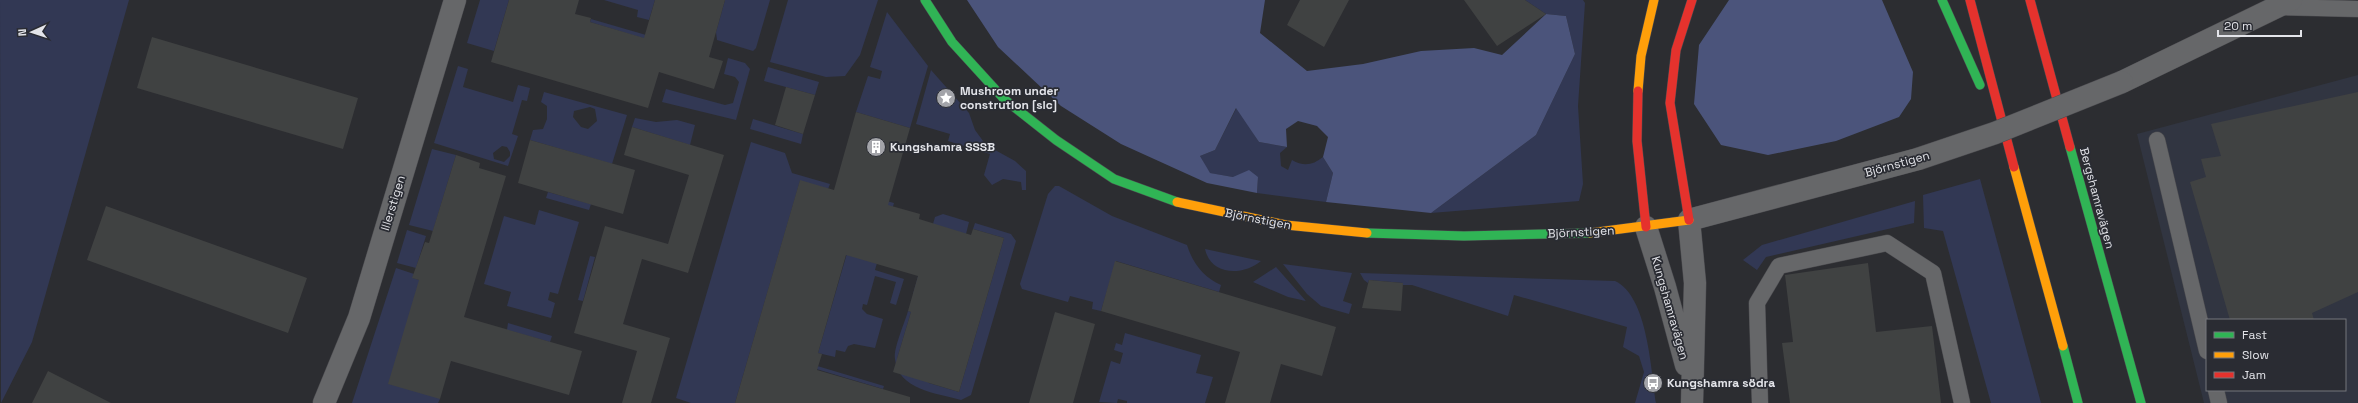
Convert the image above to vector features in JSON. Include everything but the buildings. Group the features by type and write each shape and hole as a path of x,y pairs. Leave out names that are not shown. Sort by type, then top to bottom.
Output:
{"main road":[{"name":"Björnstigen","path":"925,0 952,42 1004,99 1056,140 1114,180 1179,203 1286,225 1376,234 1464,236 1592,233 1646,227 1689,220"},
{"path":"1646,227 1638,166 1637,98 1644,30 1654,0"},
{"path":"1689,220 1670,103 1676,50 1692,0"},
{"path":"1942,0 2007,143"},
{"path":"1970,0 2007,143 2078,403"},
{"name":"Bergshamravägen","path":"2030,0 2141,403"},
{"path":"2033,0 2038,29"}],"street":[{"name":"Illerstigen","path":"324,403 359,318 455,0"},
{"name":"Björnstigen","path":"1689,220 1918,159 1995,133 2122,82 2284,2"},
{"name":"Kungshamravägen","path":"1689,220 1695,283 1692,396"},
{"name":"Kungshamravägen","path":"1646,227 1665,287 1692,396"}],"lane":[{"name":"Björnstigen","path":"2284,2 2358,9"},
{"path":"2157,140 2206,347"},
{"path":"1760,403 1757,303 1779,266 1887,243 1933,273 1962,403"},
{"path":"2216,391 2219,403"}],"shaded area":[{"path":"0,0 129,0 32,342 1,403"},
{"path":"480,0 509,0 494,51 467,43"},
{"path":"604,0 655,0 649,20 637,17 638,10"},
{"path":"725,0 770,0 756,48 753,51 717,40 716,32"},
{"path":"788,0 878,0 860,55 845,76 826,77 770,62"},
{"path":"967,0 1265,0 1260,33 1307,71 1363,64 1421,51 1474,48 1502,55 1546,14 1566,16 1575,54 1536,135 1431,213 1326,202 1333,173 1323,157 1328,137 1317,126 1298,121 1286,129 1287,147 1259,142 1236,108 1215,150 1200,156 1210,173 1233,177 1249,170 1258,177 1257,193 1207,183 1121,144 1061,106 998,47"},
{"path":"1525,0 1583,0 1585,3 1578,106 1583,184 1579,201 1431,213 1536,135 1575,54 1566,16 1546,14"},
{"path":"1729,0 1882,0 1913,72 1911,99 1899,117 1836,141 1768,155 1721,145 1694,104 1699,45"},
{"path":"887,12 928,66 910,128 856,112 868,76 880,79 882,71 870,67"},
{"path":"591,19 653,37 652,41 590,22"},
{"path":"728,58 745,63 750,69 736,120 662,102 666,89 725,105 733,103 739,82 735,77 724,74"},
{"path":"458,66 468,69 463,87 513,102 518,85 530,88 527,101 522,100 512,134 518,136 508,166 434,143","holes":["502,146 507,147 510,152 510,156 504,162 494,159 493,153"]},
{"path":"768,67 819,82 815,95 764,81"},
{"path":"931,70 969,113 975,130 986,145 1015,161 1026,171 1026,190 1022,190 1021,182 1003,179 992,185 984,175 990,154 948,141 950,134 916,124"},
{"path":"2358,75 2358,403 2204,403 2137,134"},
{"path":"544,92 627,115 612,164 530,140 533,130 543,129 547,119 547,106 541,102","holes":["590,107 595,109 597,121 588,129 581,127 573,117 574,111"]},
{"path":"1237,107 1259,142 1287,147 1280,153 1281,166 1288,170 1292,160 1300,164 1308,164 1316,162 1323,157 1333,173 1326,202 1257,193 1258,177 1233,177 1209,173 1200,156 1215,150"},
{"path":"635,118 656,122 677,120 695,125 690,145 632,127"},
{"path":"753,119 803,134 801,144 750,129"},
{"path":"751,142 785,153 792,173 830,184 828,189 800,181 735,403 691,403 676,398"},
{"path":"432,149 456,155 433,231 409,225"},
{"path":"1980,179 2041,403 1991,403 1943,231 1924,228 1923,195"},
{"path":"1055,186 1059,186 1112,216 1187,245 1195,263 1204,274 1221,285 1219,292 1116,261 1101,311 1092,309 1093,302 1070,296 1068,302 1022,289 1020,284 1048,194"},
{"path":"836,187 894,203 875,270 904,279 896,305 890,303 896,282 875,276 867,305 863,304 862,309 867,314 883,319 875,348 854,344 848,346 845,352 836,350 835,357 818,353 859,212"},
{"path":"548,192 591,204 589,210 546,198"},
{"path":"1915,201 1914,223 1766,257 1757,270 1743,260 1762,245"},
{"path":"539,210 579,222 558,294 550,292 548,300 555,303 551,318 507,306 511,292 484,284 504,216 535,225"},
{"path":"943,214 969,222 966,234 916,295 913,294 935,217"},
{"path":"975,223 1011,234 1016,241 971,395 961,400 930,392 911,384 903,378 898,369 895,355 897,342 908,311 911,312 897,359 929,383 959,392 1004,238 973,229"},
{"path":"407,230 426,236 416,268 397,263"},
{"path":"1205,249 1261,261 1246,269 1228,271 1221,269 1214,264 1208,258"},
{"path":"590,256 595,257 583,301 578,300"},
{"path":"1283,264 1352,273 1343,301 1352,304 1349,314 1321,306 1307,294"},
{"path":"1276,267 1306,301 1288,297 1253,282"},
{"path":"396,268 414,274 413,278 419,280 440,399 438,403 352,403"},
{"path":"1360,273 1615,281 1626,289 1635,302 1641,318 1650,354 1656,403 1635,403 1644,372 1639,356 1623,347 1627,327 1514,295 1508,316 1412,285 1369,280 1368,283 1364,280"},
{"path":"508,323 552,336 550,342 507,330"},
{"path":"1125,333 1201,355 1196,373 1213,377 1205,403 1127,403 1127,401 1118,399 1117,403 1099,402 1111,361 1120,364 1123,353 1114,350 1116,343 1122,345"},
{"path":"814,365 884,386 883,389 813,368"}],"traffic: fast":[{"path":"925,0 952,42 1004,99 1056,140 1114,179 1177,202"},
{"path":"1942,0 1980,85"},
{"path":"2070,147 2141,403"},
{"path":"1367,233 1464,236 1590,233"},
{"path":"2063,346 2078,403"}],"traffic: slow":[{"path":"1638,91 1641,56 1654,0"},
{"path":"2014,167 2063,346"},
{"path":"1177,202 1286,225 1367,233"},
{"path":"1590,233 1689,220"}],"traffic: jam":[{"path":"1689,220 1670,103 1676,50 1692,0"},
{"path":"1970,0 2014,167"},
{"path":"2030,0 2070,147"},
{"path":"1638,91 1637,141 1646,227"}],"place":[{"name":"Mushroom under constrution [sic]","path":"946,98"},
{"name":"Kungshamra SSSB","path":"876,147"},
{"name":"Kungshamra södra","path":"1653,383"}]}
